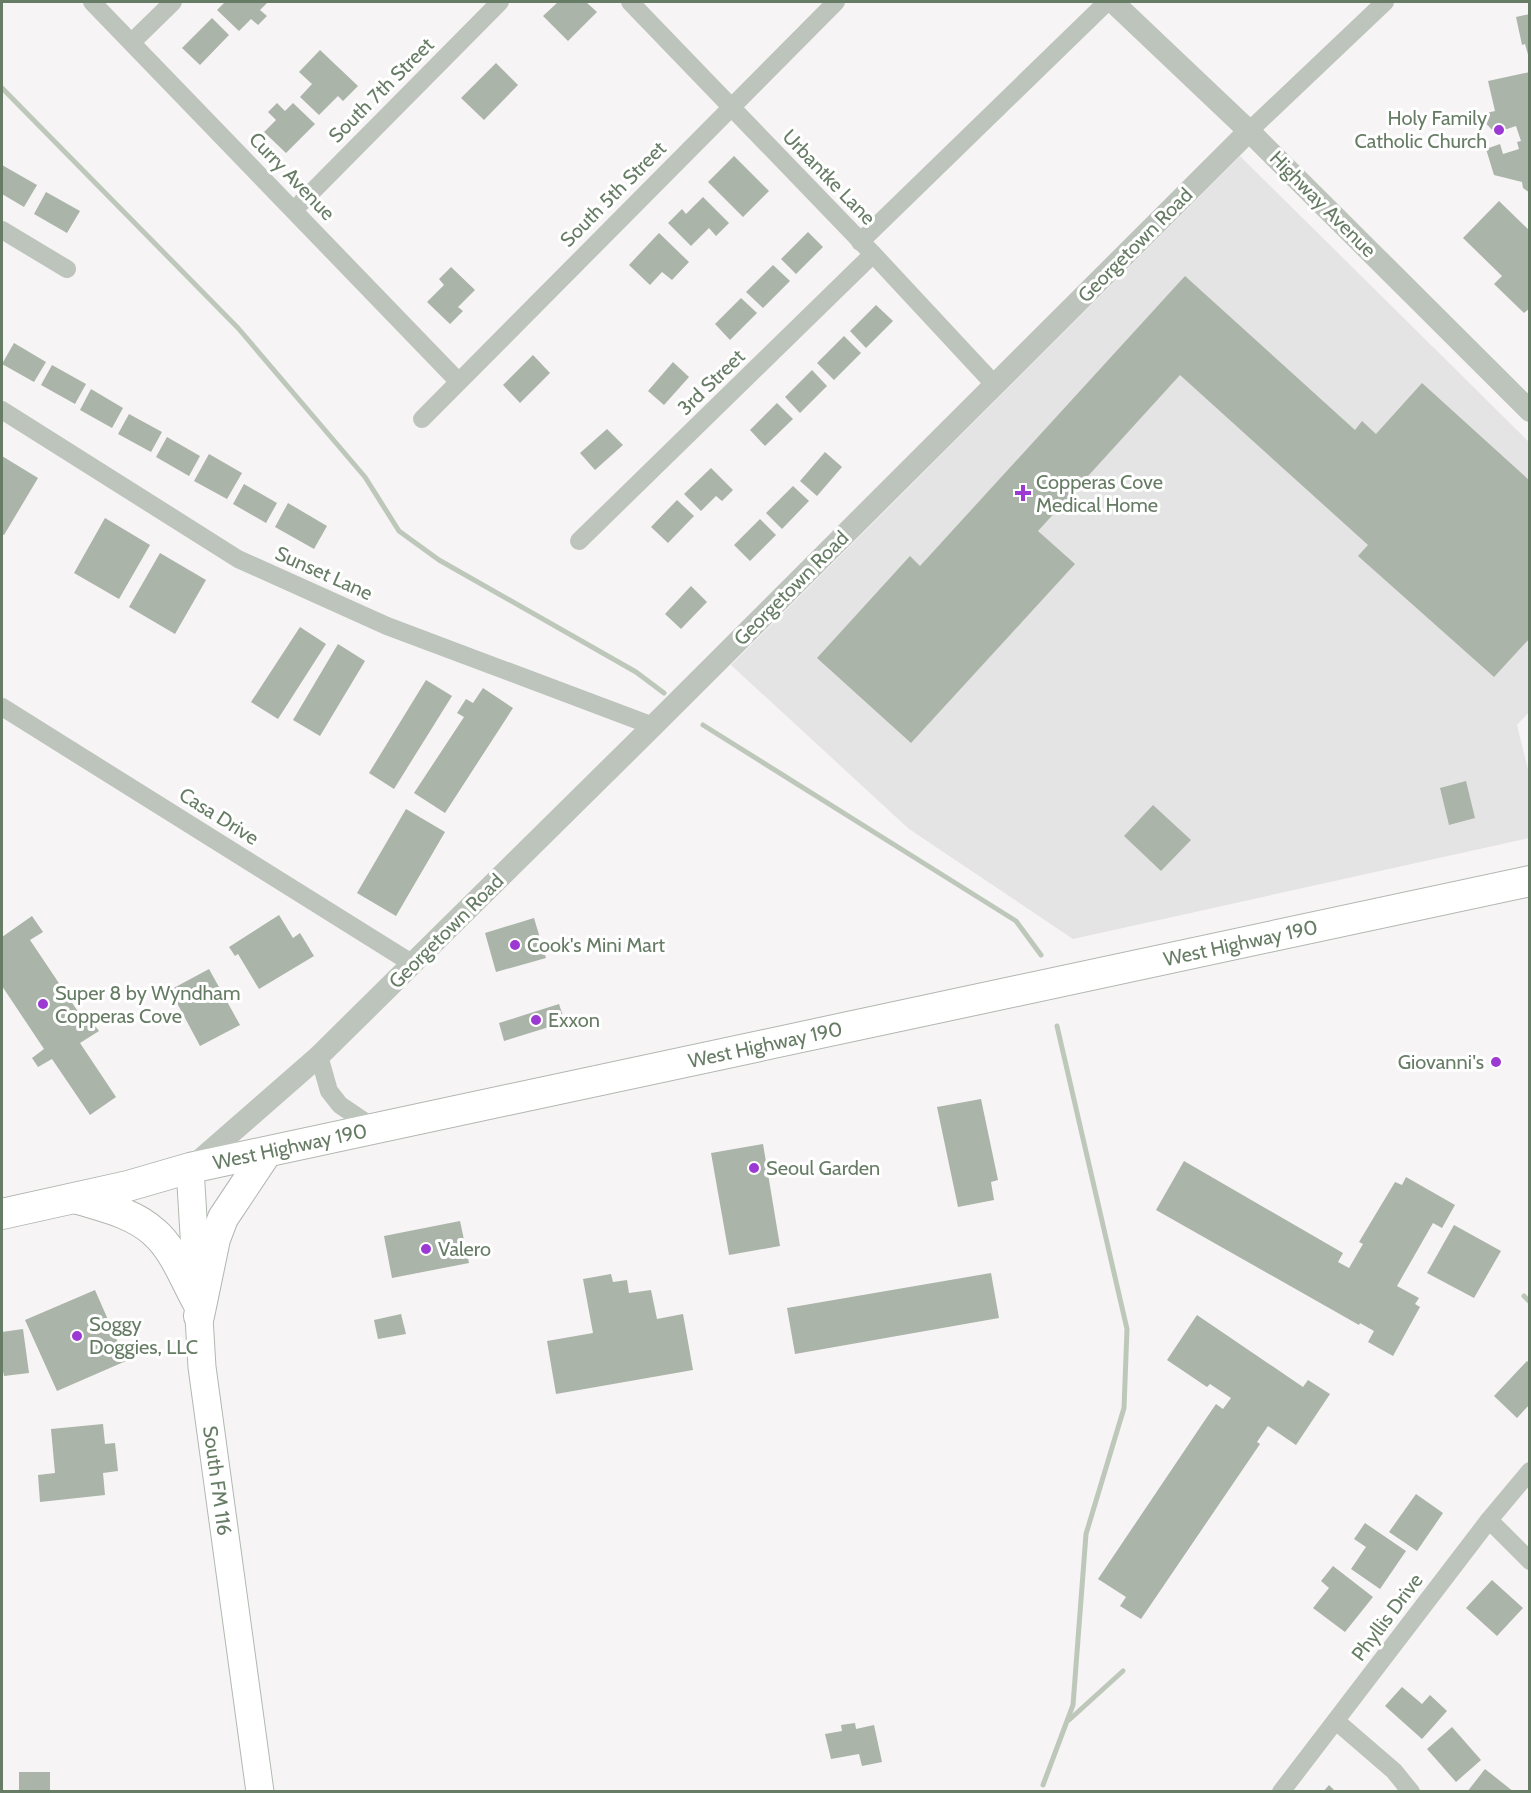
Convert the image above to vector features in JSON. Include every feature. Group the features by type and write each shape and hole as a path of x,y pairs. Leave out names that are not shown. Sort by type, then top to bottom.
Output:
{"main road":[{"name":"West Highway 190","path":"2,1214 128,1186 190,1168 377,1130 496,1102 1530,881"},
{"path":"199,1309 215,1239 223,1218 267,1152"},
{"name":"South FM 116","path":"190,1168 202,1366 208,1420 260,1791"},
{"path":"75,1198 117,1211 138,1220 155,1232 169,1250 199,1309"}],"street":[{"name":"Curry Avenue","path":"93,2 458,381"},
{"path":"132,42 173,2"},
{"name":"South 7th Street","path":"294,210 500,2"},
{"name":"Urbantke Lane","path":"630,2 867,248 994,384"},
{"name":"South 5th Street","path":"422,418 836,2"},
{"name":"3rd Street","path":"579,541 1107,2"},
{"name":"Highway Avenue","path":"1113,2 1249,131 1530,411"},
{"name":"Georgetown Road","path":"190,1168 319,1056 1249,131 1385,2"},
{"path":"2,230 67,269"},
{"name":"Sunset Lane","path":"2,410 238,559 387,626 653,726"},
{"name":"Casa Drive","path":"2,707 413,964"},
{"path":"319,1056 329,1090 340,1105 377,1130"},
{"name":"Phyllis Drive","path":"1281,1791 1489,1520 1530,1471"},
{"path":"1489,1520 1530,1561"},
{"path":"1336,1721 1394,1771 1411,1791"}],"shaded area":[{"path":"1240,156 1529,442 1530,711 1517,725 1529,773 1529,838 1073,939 909,829 731,665"}],"building":[{"path":"225,2 268,2 260,10 267,16 258,25 251,19 239,31 217,10"},
{"path":"558,2 586,2 597,12 568,41 543,16"},
{"path":"1530,14 1529,58 1525,44 1522,45 1516,17"},
{"path":"212,18 229,35 200,65 182,48"},
{"path":"320,50 358,86 343,101 338,96 319,115 300,97 312,84 299,72"},
{"path":"496,63 518,85 484,120 461,98"},
{"name":"Holy Family Catholic Church","path":"1530,72 1530,193 1523,188 1522,182 1494,175 1486,149 1500,144 1503,154 1519,149 1517,142 1521,141 1516,126 1495,133 1478,115 1495,111 1488,81"},
{"path":"277,103 285,111 293,103 315,124 286,153 264,132 276,120 268,112"},
{"path":"734,156 769,191 743,217 708,182"},
{"path":"2,165 37,185 24,207 2,194"},
{"path":"46,192 80,211 67,233 34,214"},
{"path":"703,197 729,223 716,236 709,228 691,246 668,223 682,209 686,214"},
{"path":"1499,201 1530,231 1530,308 1524,313 1494,284 1502,276 1463,238"},
{"path":"808,232 823,247 796,274 781,259"},
{"path":"659,233 689,262 672,280 662,272 650,285 629,265"},
{"path":"773,265 790,281 763,308 746,292"},
{"path":"451,267 475,290 458,307 463,311 450,324 427,302 444,285 439,279"},
{"path":"1185,276 1355,430 1362,421 1376,434 1422,383 1530,481 1530,638 1494,677 1358,556 1368,545 1180,375 1038,531 1075,564 911,743 817,658 910,556 920,566"},
{"path":"741,298 757,313 730,340 715,324"},
{"path":"876,305 893,321 866,348 850,331"},
{"path":"844,336 861,353 834,380 817,363"},
{"path":"14,343 46,362 34,382 2,364"},
{"path":"533,355 550,373 520,403 503,385"},
{"path":"673,362 689,377 664,405 648,391"},
{"path":"52,365 86,384 75,404 41,385"},
{"path":"812,370 827,386 800,413 785,397"},
{"path":"91,389 123,408 112,428 80,410"},
{"path":"777,403 793,419 765,446 750,430"},
{"path":"129,414 162,432 151,452 118,434"},
{"path":"607,429 623,445 595,470 580,453"},
{"path":"167,437 200,456 189,476 156,457"},
{"path":"825,452 842,467 817,496 800,481"},
{"path":"209,454 242,473 227,499 194,481"},
{"path":"2,456 38,478 4,535 2,534"},
{"path":"711,468 733,490 722,501 716,496 701,511 684,494"},
{"path":"244,484 277,503 266,523 233,504"},
{"path":"793,486 809,501 782,529 766,513"},
{"path":"677,500 694,516 668,543 651,527"},
{"path":"288,503 327,526 314,549 275,527"},
{"path":"105,518 150,545 119,599 74,573"},
{"path":"760,519 776,535 750,561 734,545"},
{"path":"160,553 206,580 175,634 129,607"},
{"path":"691,586 707,602 681,629 665,614"},
{"path":"300,627 326,644 278,719 251,702"},
{"path":"338,644 365,661 320,736 293,720"},
{"path":"426,680 452,696 394,789 369,773"},
{"path":"483,688 513,708 445,813 414,793 464,717 457,713 466,699 473,703"},
{"path":"1466,781 1475,818 1449,825 1440,788"},
{"path":"1153,805 1191,840 1161,871 1124,836"},
{"path":"406,809 445,832 396,916 357,893"},
{"path":"279,915 293,938 300,933 314,956 259,989 238,954 235,956 229,947"},
{"name":"Super 8 by Wyndham Copperas Cove","path":"32,916 43,932 30,940 87,1025 92,1022 99,1031 80,1043 116,1097 90,1115 52,1059 38,1067 32,1058 44,1049 2,986 2,937"},
{"name":"Cook's Mini Mart","path":"534,918 546,958 496,972 485,933"},
{"path":"209,969 240,1025 200,1046 170,990"},
{"name":"Exxon","path":"559,1004 565,1022 504,1041 499,1023"},
{"path":"981,1099 998,1180 991,1182 994,1200 958,1207 937,1107"},
{"path":"763,1144 780,1246 729,1255 711,1153"},
{"path":"1184,1161 1343,1253 1338,1262 1349,1268 1363,1244 1359,1242 1395,1182 1402,1185 1406,1177 1455,1205 1442,1228 1433,1223 1397,1286 1419,1298 1415,1304 1420,1307 1393,1356 1368,1342 1374,1331 1360,1323 1359,1325 1156,1210"},
{"name":"Valero","path":"460,1221 469,1263 392,1278 384,1236"},
{"path":"1454,1225 1501,1251 1474,1298 1427,1273"},
{"path":"991,1273 999,1318 795,1354 787,1308"},
{"path":"611,1274 613,1282 627,1280 629,1293 651,1290 657,1319 683,1314 693,1370 556,1394 547,1341 593,1333 583,1279"},
{"path":"95,1290 126,1361 57,1391 25,1320"},
{"path":"401,1314 406,1334 378,1339 374,1320"},
{"path":"1197,1315 1303,1387 1308,1380 1330,1394 1296,1445 1268,1426 1257,1442 1260,1444 1141,1619 1120,1606 1126,1597 1098,1579 1216,1404 1223,1409 1231,1398 1210,1384 1207,1387 1167,1360"},
{"path":"23,1329 29,1373 4,1376 2,1332"},
{"path":"1527,1361 1530,1363 1530,1404 1517,1418 1494,1396"},
{"path":"103,1424 105,1444 115,1443 118,1471 103,1473 105,1495 40,1502 38,1475 55,1473 51,1429"},
{"path":"1416,1494 1443,1513 1417,1551 1389,1532"},
{"path":"1365,1523 1406,1551 1380,1589 1351,1569 1366,1547 1354,1539"},
{"path":"1333,1566 1373,1597 1345,1632 1313,1608 1329,1588 1321,1581"},
{"path":"1492,1580 1523,1608 1497,1636 1466,1608"},
{"path":"1402,1687 1422,1704 1430,1695 1447,1711 1422,1739 1385,1706"},
{"path":"855,1723 856,1729 874,1725 882,1762 862,1766 859,1754 831,1759 825,1734 842,1731 841,1725"},
{"path":"1452,1727 1481,1760 1456,1782 1427,1749"},
{"path":"1485,1769 1514,1792 1467,1792"},
{"path":"19,1772 50,1772 50,1792 19,1792"},
{"path":"1329,1785 1336,1792 1323,1792"}],"waterway":[{"path":"2,88 238,328 365,477 399,531 439,560 636,672 664,693"},
{"path":"703,725 1016,921 1041,955"},
{"path":"1043,1785 1073,1705 1086,1534 1124,1408 1127,1329 1057,1026"},
{"path":"1524,1296 1530,1302"},
{"path":"1069,1720 1123,1671"}],"place":[{"name":"Holy Family Catholic Church","path":"1499,130"},
{"name":"Copperas Cove Medical Home","path":"1023,493"},
{"name":"Cook's Mini Mart","path":"515,945"},
{"name":"Super 8 by Wyndham Copperas Cove","path":"43,1004"},
{"name":"Exxon","path":"536,1020"},
{"name":"Giovanni's","path":"1496,1062"},
{"name":"Seoul Garden","path":"754,1168"},
{"name":"Valero","path":"426,1249"},
{"name":"Soggy Doggies, LLC","path":"77,1336"}]}
